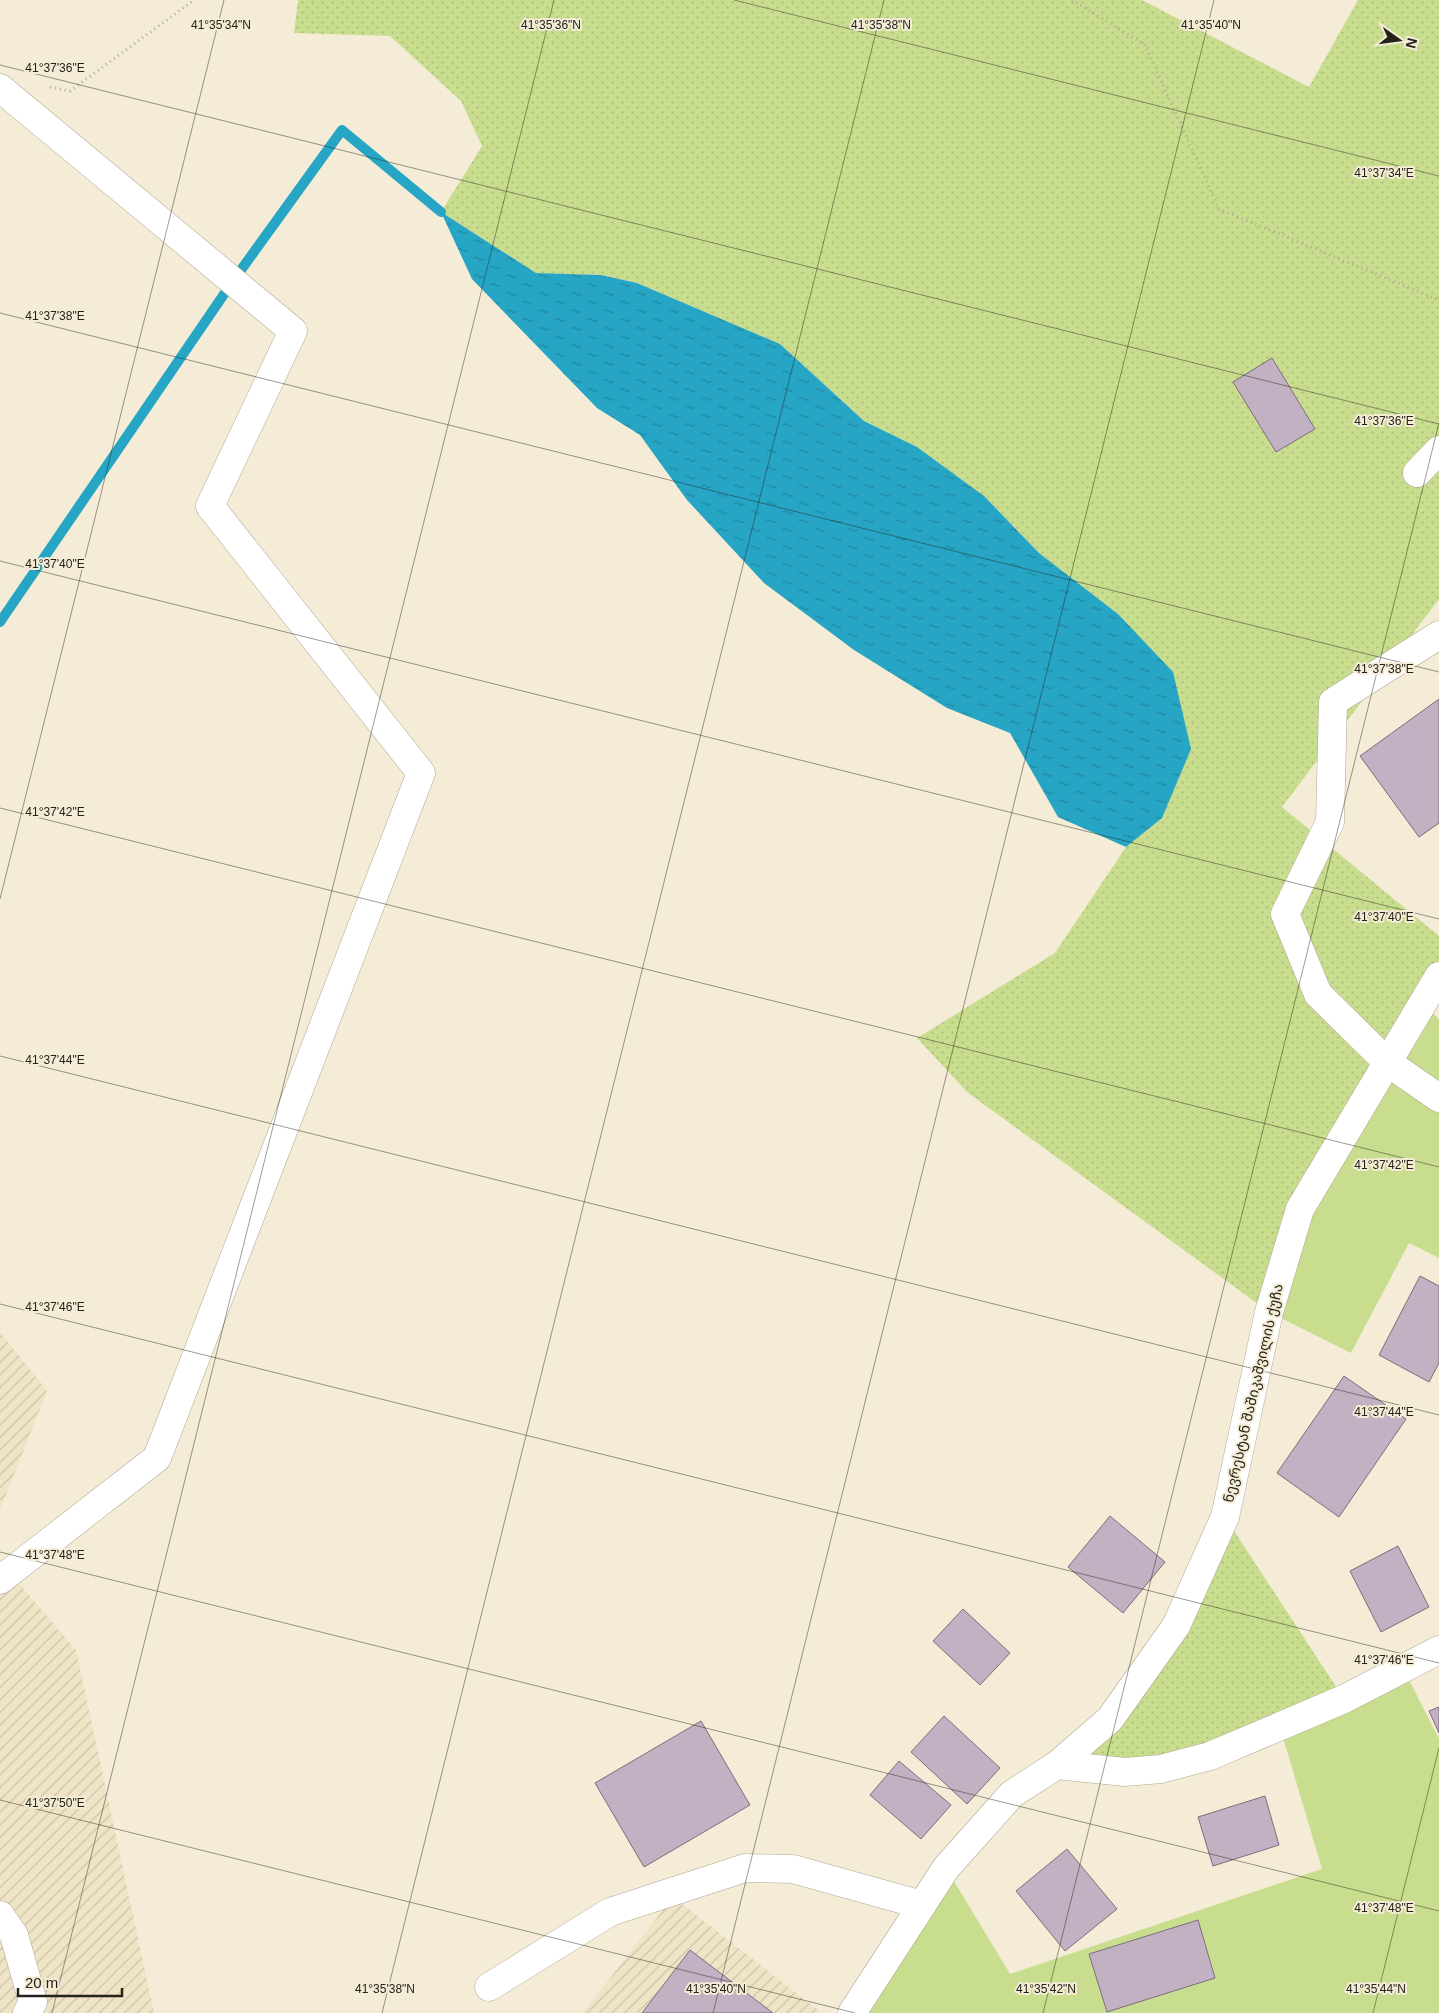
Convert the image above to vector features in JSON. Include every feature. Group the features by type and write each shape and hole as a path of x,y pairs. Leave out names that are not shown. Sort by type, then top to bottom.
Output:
{"street":[{"path":"0,88 292,331 210,506 420,774 157,1458 0,1580"},
{"path":"1417,473 1439,450"},
{"path":"1439,635 1333,702 1330,822 1285,914 1318,994 1387,1062 1439,1098"},
{"name":"ნევრესტან შაშიკაშვილის ქუჩა","path":"852,2013 946,1868 1012,1794 1057,1765 1110,1719 1176,1626 1225,1517 1269,1312 1300,1209 1439,976"},
{"path":"1057,1765 1125,1772 1161,1769 1210,1756 1344,1699 1439,1650"},
{"path":"489,1987 610,1912 745,1868 793,1869 922,1905"},
{"path":"0,1915 14,1934 33,2002 27,2013"}],"path":[{"path":"44,86 70,91 194,0"},
{"path":"1072,0 1145,45 1219,209 1439,300"}],"shaded area":[{"path":"0,1332 47,1391 0,1510"},
{"path":"10,1573 76,1650 154,2013 0,2013 0,1580"},
{"path":"673,1897 822,2013 583,2013"}],"green space":[{"path":"298,0 1142,0 1309,87 1358,0 1439,0 1439,599 1282,807 1439,936 1439,976 1269,1312 967,1092 917,1038 1055,953 1126,847 1162,818 1118,614 1039,553 984,496 917,447 864,421 780,344 637,283 601,275 536,273 441,212 482,146 461,101 390,36 294,33"},
{"path":"1422,1003 1439,1019 1439,1258 1409,1243 1351,1353 1269,1312 1300,1209"},
{"path":"1225,1517 1344,1699 1210,1756 1057,1765 1110,1719"},
{"path":"1403,1668 1439,1739 1439,2013 852,2013 946,1868 1010,1974 1322,1869 1280,1727"}],"water":[{"path":"441,212 536,273 601,275 637,283 780,344 864,421 917,447 984,496 1039,553 1118,614 1173,672 1191,749 1162,818 1126,847 1058,817 1010,733 947,708 854,650 764,583 687,500 640,435 597,408 472,279"}],"building":[{"path":"1272,358 1315,429 1276,452 1233,382"},
{"path":"1439,699 1439,823 1419,837 1360,756"},
{"path":"1420,1276 1439,1286 1439,1363 1429,1382 1379,1355"},
{"path":"1344,1376 1406,1419 1339,1517 1277,1473"},
{"path":"1110,1516 1165,1562 1123,1613 1068,1567"},
{"path":"1398,1546 1429,1607 1381,1632 1350,1571"},
{"path":"963,1609 1010,1653 980,1685 933,1641"},
{"path":"1439,1707 1439,1733 1429,1711"},
{"path":"944,1716 1000,1768 967,1804 911,1752"},
{"path":"701,1721 750,1805 644,1867 595,1783"},
{"path":"899,1761 951,1805 921,1839 870,1795"},
{"path":"1265,1796 1279,1845 1213,1866 1198,1817"},
{"path":"1067,1849 1117,1909 1065,1951 1016,1891"},
{"path":"1198,1920 1215,1978 1107,2012 1089,1954"},
{"path":"690,1950 773,2013 642,2013"}],"waterway":[{"path":"0,622 233,281 342,130 441,212"}]}
